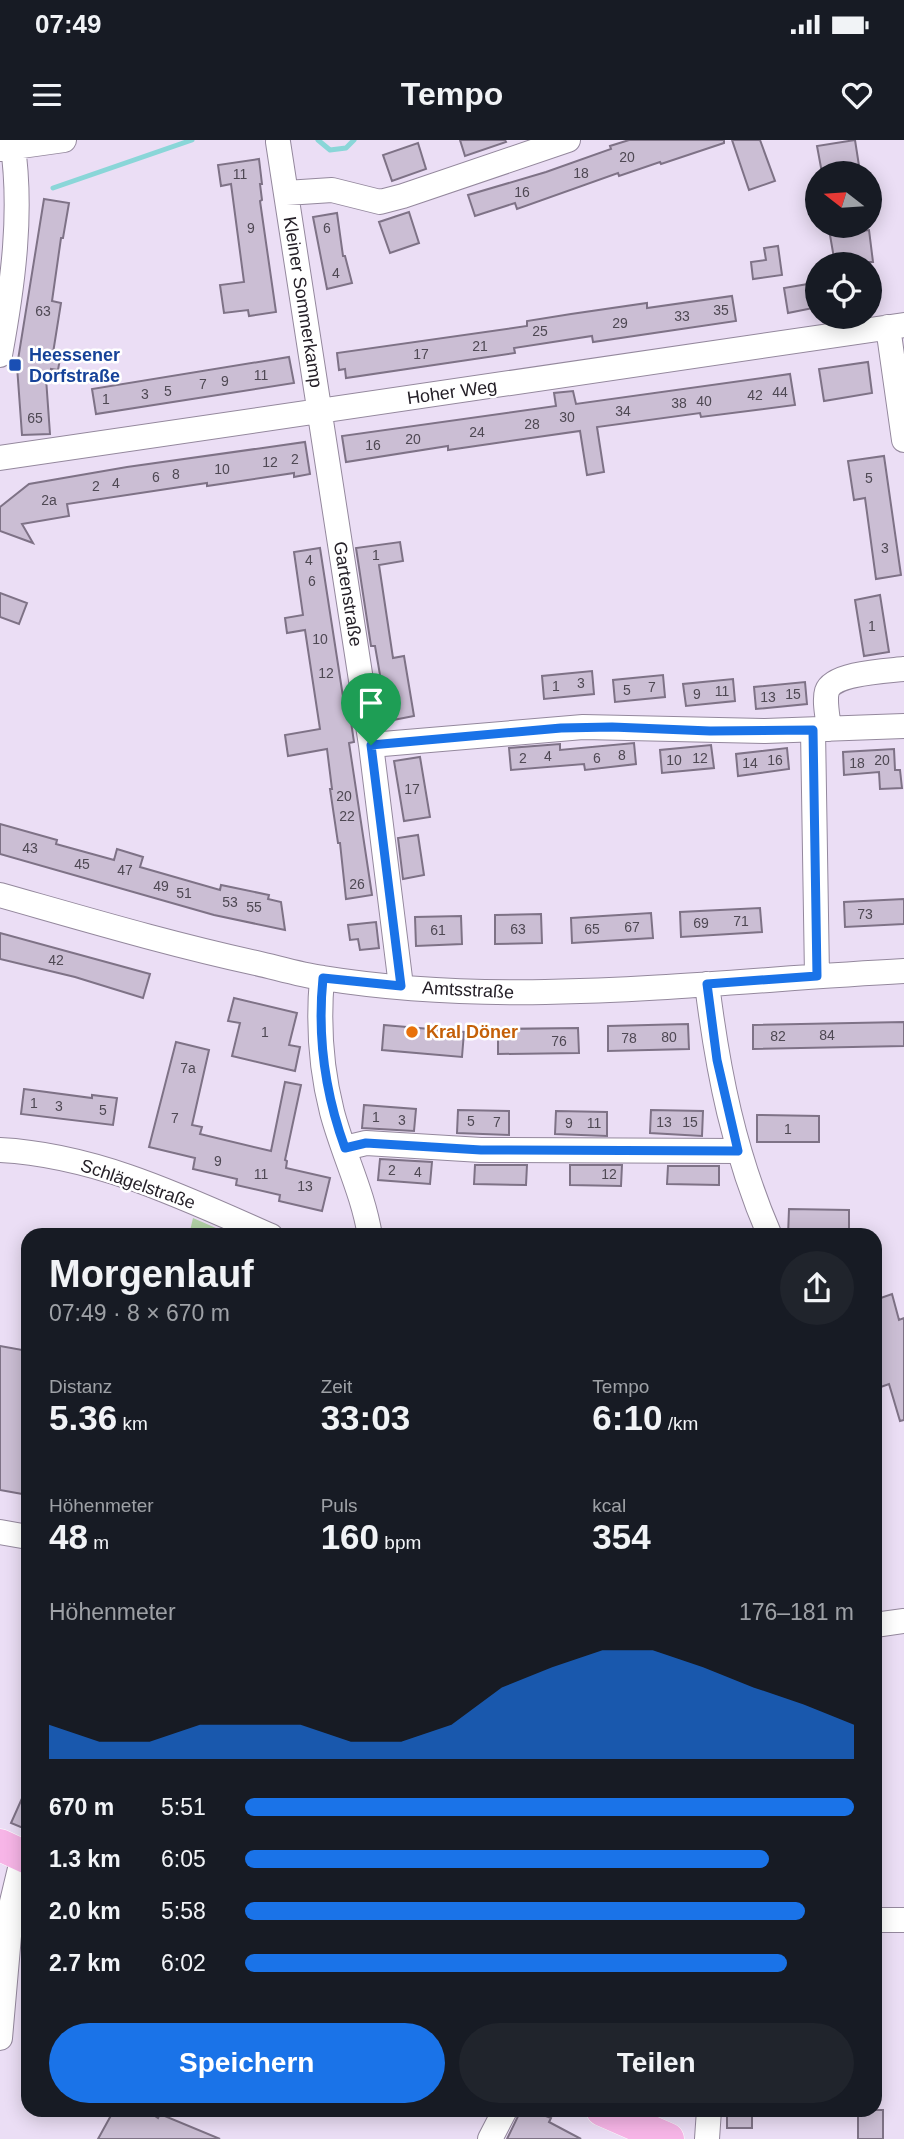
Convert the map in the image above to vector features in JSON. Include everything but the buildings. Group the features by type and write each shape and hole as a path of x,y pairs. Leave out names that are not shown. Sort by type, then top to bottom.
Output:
{"main road":[{"path":"618,2117 668,2139"}],"street":[{"path":"0,355 15,248 18,200 9,146 64,140"},
{"name":"Kleiner Sommerkamp","path":"286,193 331,190 380,202 568,140"},
{"name":"Kleiner Sommerkamp","path":"278,142 319,411"},
{"path":"896,326 904,440"},
{"name":"Hoher Weg","path":"0,458 896,326"},
{"name":"Gartenstraße","path":"319,411 371,745 401,986"},
{"path":"817,976 821,729 829,687 834,681 844,677 904,669"},
{"path":"371,745 561,728 710,731 904,726"},
{"name":"Amtsstraße","path":"0,895 204,951 323,978 401,986 518,992 707,984 904,971"},
{"path":"323,978 320,999 323,1062 332,1113 366,1212 369,1228"},
{"path":"707,984 717,1060 738,1151 767,1228"},
{"path":"345,1148 366,1143 481,1150 738,1151"},
{"name":"Schlägelstraße","path":"0,1150 64,1159 121,1175 182,1196 253,1228"},
{"path":"0,1532 21,1536"},
{"path":"882,1624 904,1621"},
{"path":"0,2038 17,1853"},
{"path":"882,1920 904,1920"},
{"path":"490,2139 501,2117"},
{"path":"707,2139 709,2117"}],"green space":[{"path":"193,1218 216,1228 191,1228"}],"waterway":[{"path":"53,188 192,140"},
{"path":"318,140 330,150 346,148 354,140"}],"place":[{"name":"Heessener Dorfstraße","path":"15,365"},
{"name":"Kral Döner","path":"412,1032"}],"route":[{"path":"561,728 813,730 817,976 707,984 717,1060 738,1151 481,1150 366,1143 345,1148 332,1113 323,1062 320,999 323,978 401,986 371,745 561,728"}]}
